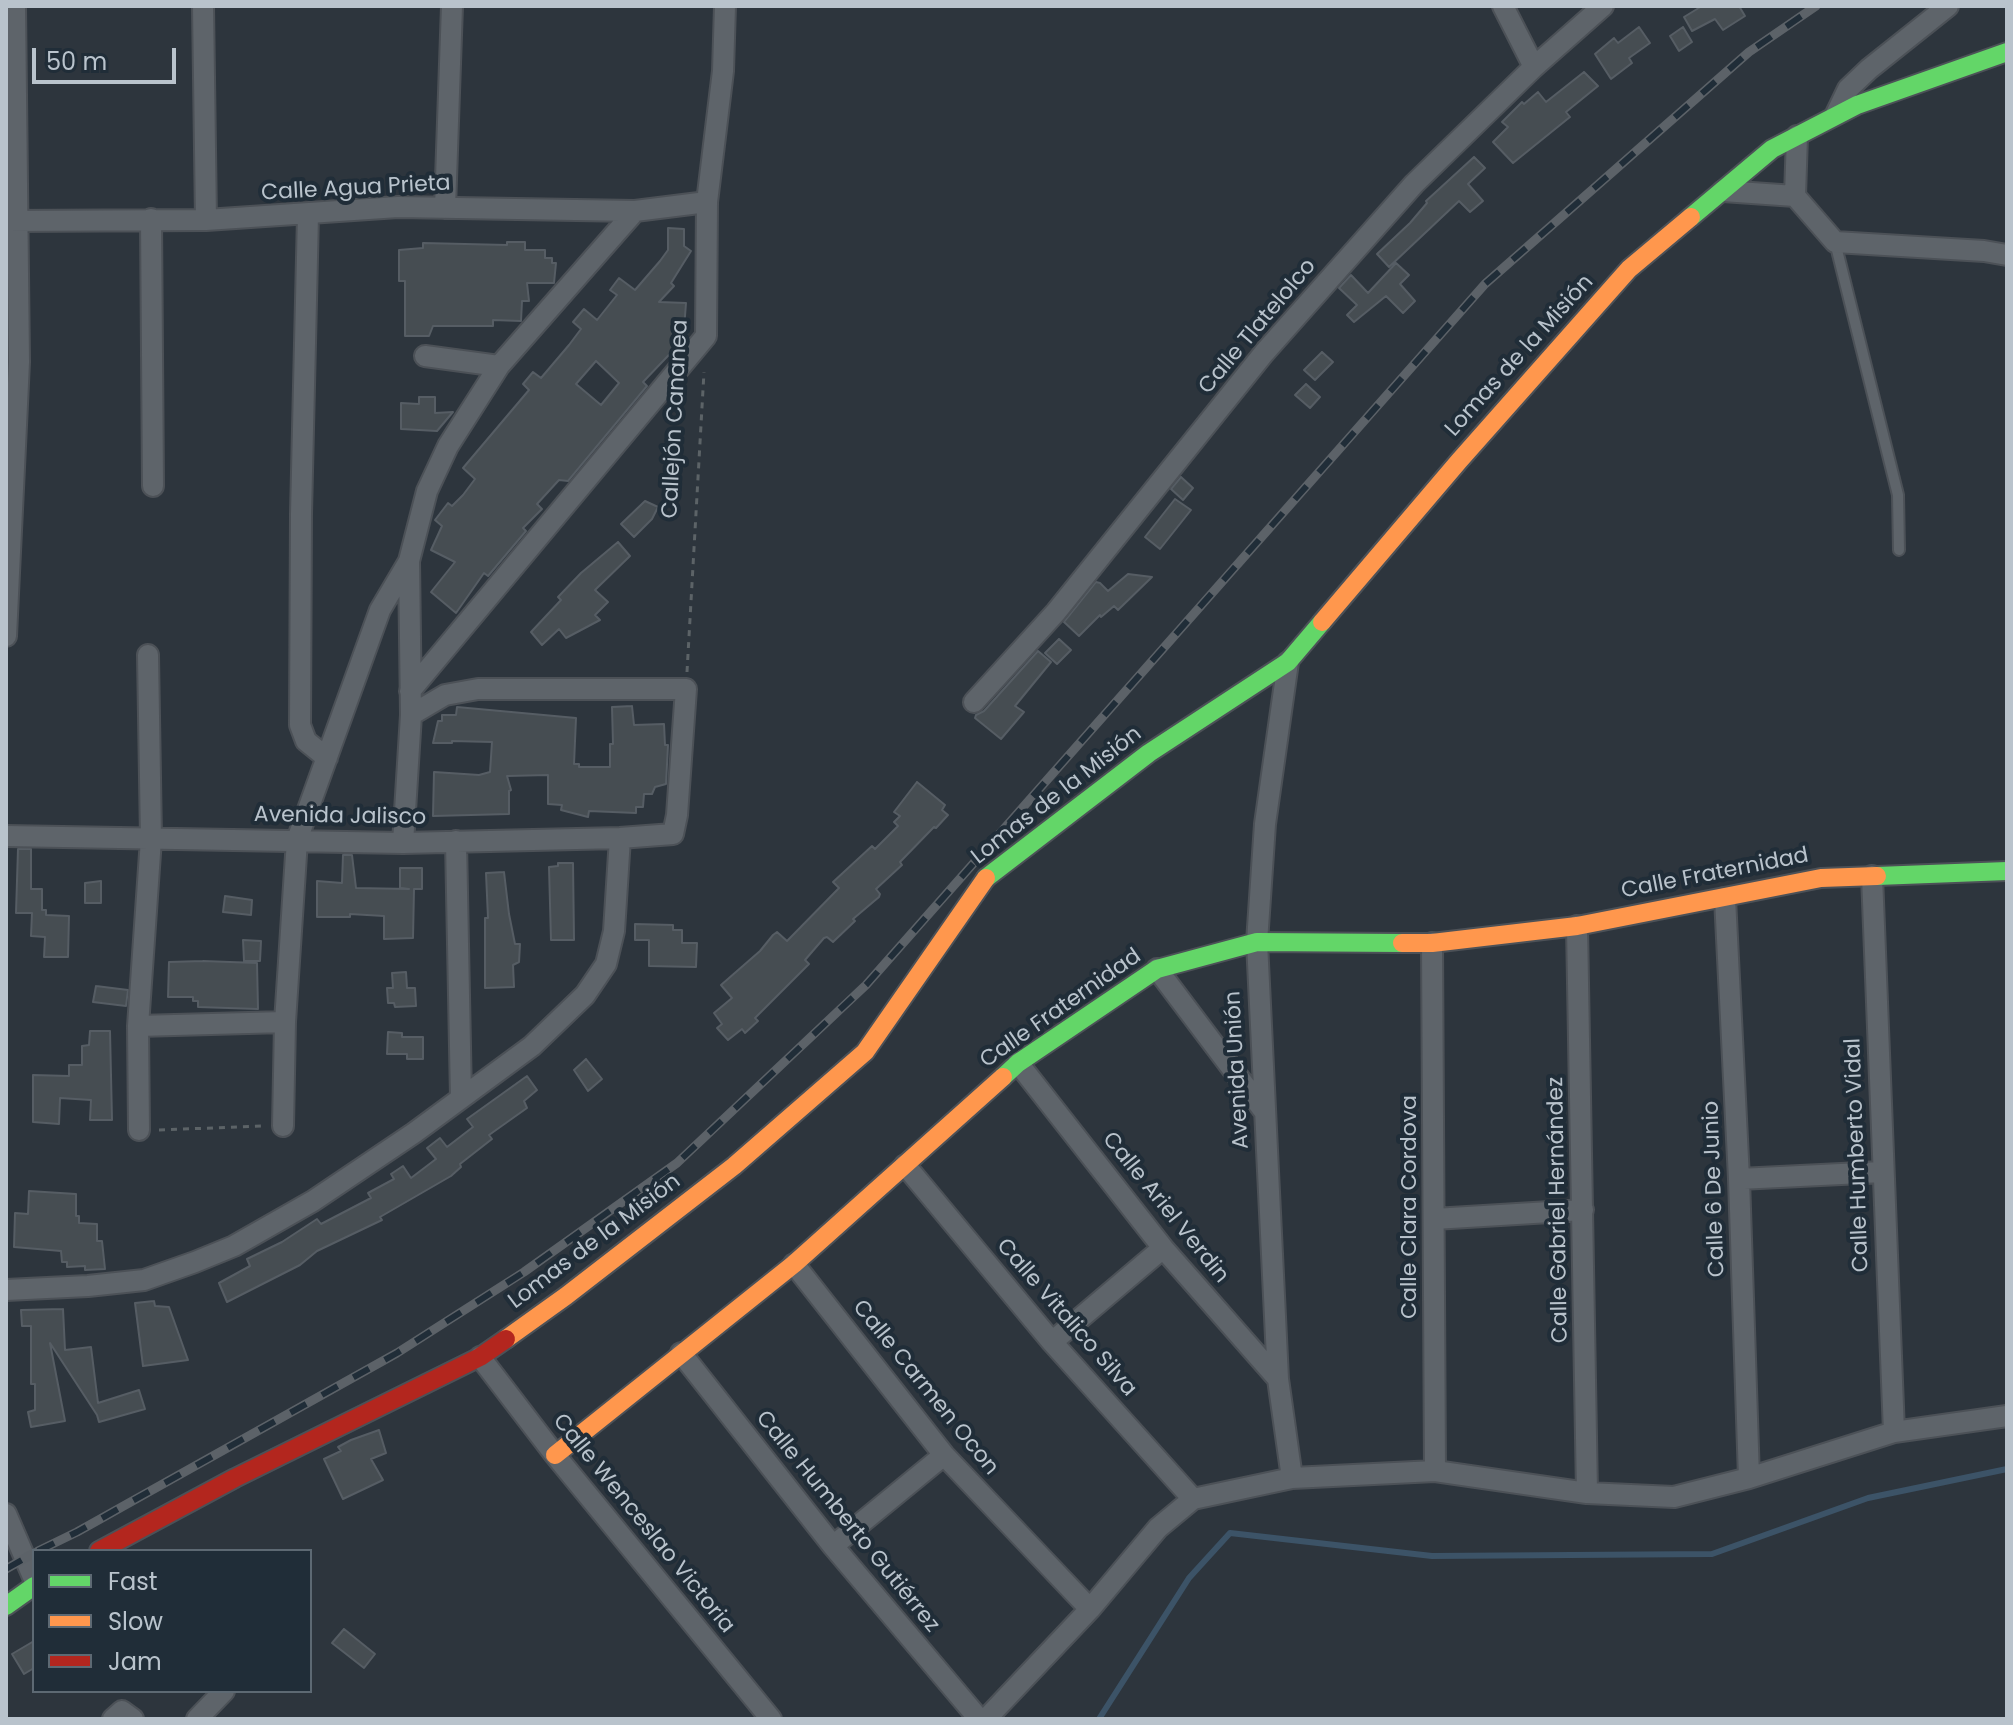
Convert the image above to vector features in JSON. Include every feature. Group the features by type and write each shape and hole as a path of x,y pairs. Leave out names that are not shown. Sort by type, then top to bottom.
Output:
{"street":[{"path":"6,636 19,362 11,221 15,6"},
{"path":"203,6 206,220"},
{"path":"445,208 452,6"},
{"name":"Callejón Cananea","path":"706,336 707,202 723,71 725,6"},
{"path":"1503,6 1534,67"},
{"name":"Calle Tlatelolco","path":"974,702 1056,612 1264,353 1384,218 1424,174 1534,67 1603,6"},
{"name":"Lomas de la Misión","path":"1836,114 1848,89 1948,6"},
{"name":"Lomas de la Misión","path":"103,1549 235,1478 480,1357 566,1296 734,1166 865,1052 983,880 1149,753 1288,662 1459,461 1629,269 1772,149 1836,114 2007,52"},
{"path":"1797,136 1795,196 1835,242 2007,255"},
{"path":"1723,191 1795,196"},
{"name":"Calle Agua Prieta","path":"11,221 206,220 398,207 635,211 707,202"},
{"path":"403,843 411,715 409,561 427,491 448,446 499,366 635,211"},
{"path":"308,215 300,725 306,741 327,758"},
{"path":"151,219 153,486"},
{"path":"410,691 706,336"},
{"path":"425,356 499,366"},
{"path":"283,1126 285,1022 297,840 380,610 409,561"},
{"path":"139,1130 138,1026 151,839 148,655"},
{"name":"Avenida Unión","path":"1288,662 1265,824 1257,942 1278,1379 1292,1478"},
{"path":"411,715 445,695 478,689 686,689"},
{"name":"Avenida Jalisco","path":"6,836 403,843 673,834 686,689"},
{"path":"6,1290 144,1280 221,1251 313,1201 532,1046 585,995 606,964 614,931 620,838"},
{"path":"456,841 461,1098"},
{"name":"Calle Fraternidad","path":"555,1455 794,1264 1018,1063 1157,969 1257,942 1432,943 1577,926 1821,878 2007,871"},
{"name":"Calle Humberto Vidal","path":"1872,876 1894,1432"},
{"name":"Calle 6 De Junio","path":"1725,898 1749,1478"},
{"name":"Calle Gabriel Hernández","path":"1577,926 1587,1493"},
{"name":"Calle Clara Cordova","path":"1432,943 1435,1471"},
{"path":"1157,969 1264,1111"},
{"path":"138,1026 285,1022"},
{"name":"Calle Ariel Verdin","path":"1018,1063 1163,1248 1278,1379"},
{"name":"Calle Vitalico Silva","path":"905,1165 1052,1342 1193,1499"},
{"path":"1739,1179 1882,1172"},
{"path":"1434,1219 1583,1210"},
{"path":"1052,1342 1163,1248"},
{"name":"Calle Carmen Ocon","path":"794,1264 944,1455 1090,1609"},
{"name":"Calle Humberto Gutiérrez","path":"681,1353 833,1546 979,1719"},
{"name":"Calle Wenceslao Victoria","path":"480,1357 555,1455 771,1719"},
{"path":"986,1719 1090,1609 1158,1528 1193,1499 1292,1478 1435,1471 1587,1493 1674,1497 1749,1478 1894,1432 2007,1416"},
{"path":"833,1546 944,1455"},
{"path":"6,1514 32,1574"},
{"path":"6,1606 32,1587"},
{"path":"197,1719 222,1693"},
{"path":"113,1719 122,1711 133,1719"}],"lane":[{"path":"1835,242 1898,495 1899,550"}],"path":[{"name":"Callejón Cananea","path":"686,689 706,336"},
{"path":"139,1130 283,1126"}],"building":[{"path":"1702,6 1739,6 1745,16 1723,30 1715,19 1692,31 1684,17"},
{"path":"1639,27 1650,43 1629,58 1632,63 1611,79 1595,54 1614,38 1618,43"},
{"path":"1683,27 1692,42 1679,51 1670,36"},
{"path":"1584,72 1598,86 1566,112 1570,117 1513,163 1493,142 1508,127 1502,122 1522,102 1524,104 1538,92 1546,102"},
{"path":"1474,157 1485,168 1468,184 1483,201 1470,212 1459,201 1389,267 1377,254 1410,223 1426,201"},
{"path":"668,228 684,229 684,246 691,251 671,283 674,286 659,302 686,303 686,337 643,382 647,386 568,481 559,480 537,504 542,509 523,528 526,531 488,576 484,573 456,613 431,592 455,562 431,550 442,526 435,520 448,503 452,506 463,495 475,479 463,468 529,390 523,384 533,372 541,378 569,345 581,329 573,322 584,309 597,320 617,295 610,290 619,278 635,290 668,250","holes":["596,361 619,383 601,405 576,384"]},
{"path":"507,242 525,242 525,250 545,250 545,258 552,258 552,263 556,263 554,283 527,283 529,301 522,301 521,321 493,320 493,326 433,326 429,336 405,336 405,281 399,281 399,250 423,248 423,243 507,245"},
{"path":"1396,263 1409,275 1400,284 1415,301 1403,313 1386,296 1354,322 1347,315 1357,305 1339,288 1351,275 1368,293"},
{"path":"1322,352 1333,362 1315,380 1304,370"},
{"path":"1306,384 1320,397 1310,408 1295,395"},
{"path":"419,397 435,397 435,413 453,412 437,431 401,429 401,403 419,404"},
{"path":"1181,477 1193,488 1183,500 1171,489"},
{"path":"1175,499 1191,510 1160,549 1145,537"},
{"path":"645,501 658,507 652,519 634,537 621,524"},
{"path":"618,542 630,556 595,590 608,602 595,615 600,620 566,638 559,629 542,645 531,632 581,573"},
{"path":"1128,574 1152,577 1118,610 1114,606 1100,615 1079,636 1064,622 1096,582 1108,591"},
{"path":"1059,639 1071,650 1057,664 1045,653"},
{"path":"1038,651 1051,662 1015,706 1024,712 1001,739 975,718 976,715 984,711"},
{"path":"632,706 634,725 664,724 665,745 668,745 666,784 655,787 652,794 644,794 643,807 636,807 636,813 589,811 588,817 561,810 562,805 548,804 548,775 507,776 511,790 509,814 433,816 434,772 479,775 490,772 492,742 433,743 442,715 456,715 457,707 576,718 574,764 579,764 579,767 610,767 612,707"},
{"path":"917,782 945,805 942,810 948,815 876,889 879,897 853,919 855,921 833,942 824,938 805,960 809,964 755,1018 758,1021 745,1033 742,1029 728,1040 717,1028 722,1024 714,1013 732,998 721,985 777,932 787,941 839,888 833,882 872,846 875,849 898,826 894,822 900,816 894,812"},
{"path":"18,849 31,849 31,889 42,889 42,910 46,910 46,915 69,916 68,957 44,957 45,937 31,936 32,913 16,913"},
{"path":"343,855 352,855 356,888 409,889 400,888 400,868 422,868 422,889 414,889 413,938 384,939 384,916 350,914 350,917 317,917 317,881 342,883"},
{"path":"558,863 573,863 574,940 551,940 549,867 558,866"},
{"path":"504,872 515,944 520,944 519,962 513,965 514,987 485,988 486,873"},
{"path":"101,881 101,903 85,903 85,883"},
{"path":"225,896 252,900 251,915 223,912"},
{"path":"635,924 673,925 673,930 682,930 682,943 697,943 696,967 649,966 649,940 635,940"},
{"path":"243,940 261,941 260,961 244,961"},
{"path":"169,962 257,963 258,1009 198,1007 198,1001 193,1001 193,997 168,997"},
{"path":"406,972 407,988 415,988 416,1006 395,1007 394,1003 388,1003 387,988 393,988 392,973"},
{"path":"96,986 128,990 126,1006 93,1002"},
{"path":"90,1031 110,1031 112,1120 90,1120 91,1100 60,1098 59,1124 33,1122 33,1075 69,1076 69,1065 82,1065 82,1046 89,1045"},
{"path":"388,1032 402,1033 402,1037 423,1037 423,1059 407,1059 407,1054 387,1054"},
{"path":"586,1059 602,1079 588,1091 574,1070"},
{"path":"527,1076 537,1090 524,1101 527,1108 489,1135 492,1139 460,1164 461,1167 451,1176 380,1217 382,1220 317,1251 300,1265 227,1302 219,1283 250,1266 247,1259 282,1242 317,1219 321,1224 371,1198 368,1193 394,1179 391,1174 403,1166 411,1178 436,1159 427,1148 440,1138 447,1147 473,1127 467,1119"},
{"path":"29,1191 76,1194 79,1223 97,1224 97,1241 102,1241 105,1269 67,1267 67,1262 62,1262 61,1251 14,1247 15,1213 28,1214"},
{"path":"154,1301 155,1306 169,1307 188,1360 143,1366 135,1303"},
{"path":"63,1309 65,1350 91,1347 98,1403 139,1390 145,1409 99,1422 50,1343 65,1421 31,1427 28,1412 35,1410 35,1384 31,1384 31,1326 22,1326 21,1310"},
{"path":"379,1430 386,1453 371,1459 383,1480 343,1499 324,1459 341,1451 338,1447 351,1440"},
{"path":"344,1629 375,1654 364,1668 332,1643"},
{"path":"32,1642 32,1669 24,1674 12,1654"}],"waterway":[{"path":"1099,1719 1189,1578 1230,1533 1432,1556 1712,1554 1868,1498 2007,1469"}],"railway":[{"path":"42,1549 397,1353 524,1272 677,1163 866,985 1485,284 1749,52 1816,6"},
{"path":"6,1569 32,1554"}],"traffic: fast":[{"path":"1691,217 1772,149 1857,105 2007,52"},
{"path":"986,878 1149,753 1288,662 1322,622"},
{"path":"1877,876 2007,871"},
{"path":"1003,1077 1018,1063 1157,969 1257,942 1402,943"},
{"path":"6,1606 32,1587"}],"traffic: slow":[{"path":"1322,622 1629,269 1691,217"},
{"path":"1402,943 1432,943 1577,926 1821,878 1877,876"},
{"path":"506,1339 734,1166 865,1052 986,878"},
{"path":"555,1455 794,1264 1003,1077"}],"traffic: jam":[{"path":"103,1549 235,1478 480,1357 506,1339"}]}
